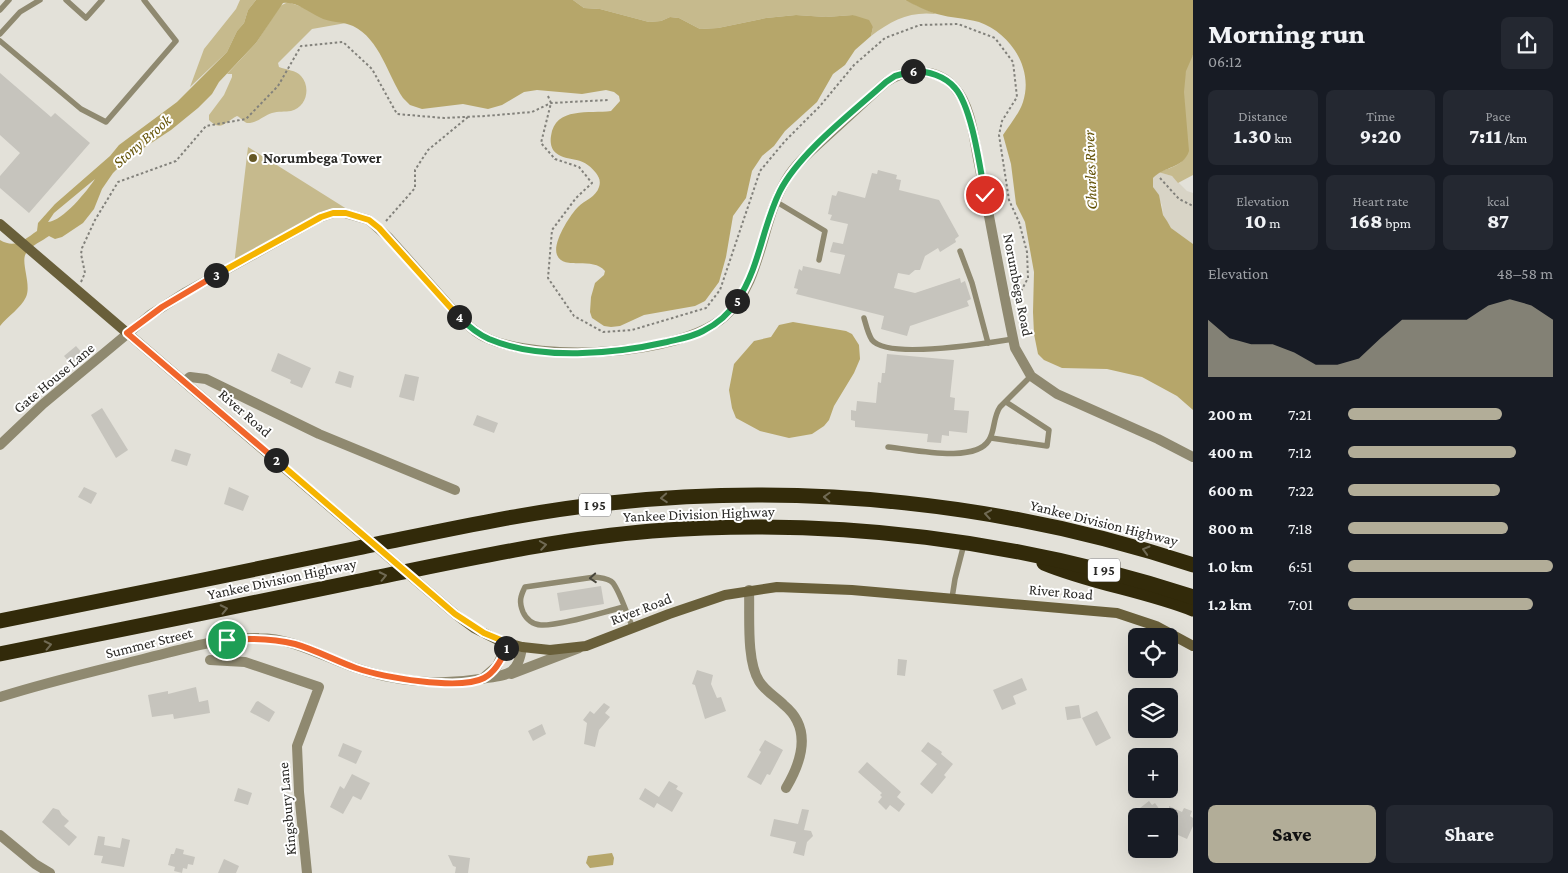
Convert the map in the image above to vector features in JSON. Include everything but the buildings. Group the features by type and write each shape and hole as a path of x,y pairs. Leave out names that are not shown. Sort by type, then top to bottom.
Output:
{"highway":[{"name":"Yankee Division Highway","path":"0,621 518,516 610,503 703,496 770,495 834,497 947,508 1021,520 1076,532 1189,562"},
{"name":"Yankee Division Highway","path":"0,654 508,551 607,536 690,529 781,528 873,532 965,543 1012,550 1110,572 1193,597"},
{"path":"1012,550 1063,571 1126,587 1193,609"}],"main road":[{"name":"River Road","path":"0,224 40,260 339,512 438,600 474,628 508,643 522,647 558,650 586,646 710,600 749,590 784,587 828,588 1117,613 1156,626 1193,646"}],"street":[{"name":"Norumbega Road","path":"127,333 140,321 180,295 321,217 333,213 346,213 369,220 379,228 461,319 488,339 514,347 548,351 613,351 638,348 690,336 702,332 724,317 741,296 753,271 775,201 786,180 804,157 886,82 895,76 915,71 937,75 946,80 961,96 969,118 1013,339 1020,358 1031,376 1057,394 1158,439 1193,457"},
{"name":"Gate House Lane","path":"0,445 44,404 110,350 127,333"},
{"name":"River Road","path":"185,381 190,377 206,379 319,434 455,490"},
{"path":"749,590 754,670 759,682 771,695 786,706 796,719 802,732 803,747 798,766 786,788"},
{"name":"Summer Street","path":"0,697 198,646 246,638 275,640 298,645 355,667 400,678 437,682 508,675 586,646"},
{"path":"482,679 497,666 508,643"},
{"path":"508,675 518,665 522,647"},
{"name":"Kingsbury Lane","path":"210,660 245,662 319,687 297,746 299,792 307,873"},
{"path":"0,835 21,854 50,873"}],"lane":[{"path":"0,10 9,0"},
{"path":"0,34 20,12 40,0"},
{"path":"66,0 86,18 102,0"},
{"path":"1,43 81,109 106,122 176,41 144,0"},
{"path":"775,201 825,232 819,260"},
{"path":"960,251 972,283 988,343"},
{"path":"864,318 873,341 882,347 892,349 936,348 1013,339"},
{"path":"888,447 959,454 979,450 991,438 996,413 1031,376"},
{"path":"991,438 1048,446 1049,430 1006,402"},
{"path":"952,598 954,579 965,543"},
{"path":"624,607 552,624 539,625 531,622 524,615 520,602 526,587 595,577 606,578 613,583 624,607 633,628"}],"path":[{"path":"80,283 85,273 81,254 82,248 95,220 118,182 176,161 206,126 246,119 278,86 301,46 343,42 372,69 397,114 444,118 468,117 532,112 551,103 608,100"},
{"path":"379,228 415,188 415,170 428,150 468,117"},
{"path":"1160,178 1179,199 1193,206"}],"shaded area":[{"path":"240,0 256,0 248,10 244,23 237,31 227,52 190,87 204,49 236,9"},
{"path":"573,0 905,0 936,14 910,15 886,25 871,36 873,27 853,15 826,17 796,15 766,18 718,28 700,29 679,18 670,17 661,21 649,22 600,9 584,8"},
{"path":"288,2 346,23 312,29 278,63 279,67 296,72 304,80 306,96 304,101 296,109 272,113 250,123 246,123 237,116 220,126 213,124 209,120 209,115 224,95 232,77 232,74 227,74 256,43 280,6"},
{"path":"1193,55 1193,175 1178,183 1172,176 1158,172 1180,163 1188,151 1184,87 1188,63"},
{"path":"248,147 358,216 333,213 234,265"},
{"path":"1158,172 1172,176 1187,191 1193,193 1193,244 1171,228 1163,215 1162,205 1153,187 1153,178"}],"water":[{"name":"Stony Brook","path":"256,0 573,0 584,8 600,9 649,22 661,21 670,17 679,18 700,29 718,28 766,18 796,15 826,17 853,15 869,20 873,27 871,36 855,50 845,65 833,74 817,102 785,131 774,146 762,156 752,171 746,198 733,216 726,257 719,282 705,301 695,306 644,315 620,326 611,327 604,326 592,318 590,312 591,297 595,283 604,275 605,271 593,264 572,263 561,260 556,250 559,237 571,216 578,207 598,190 599,179 591,167 585,163 556,153 552,147 551,138 554,126 559,120 575,113 611,111 620,101 619,96 614,92 606,90 582,94 537,90 524,92 502,105 488,109 463,104 422,109 410,105 403,98 377,49 362,32 349,24 323,19 297,5 283,3 256,43 219,82 212,94 198,108 171,130 127,159 113,173 102,189 94,209 83,223 62,237 55,239 49,236 29,250 24,261 28,286 26,297 21,305 0,326 0,240 10,244 15,243 24,240 37,231 38,223 55,204 110,156 119,145 177,102 227,52 237,31 244,23 248,10","holes":["95,179 81,198 61,217 48,222 54,213"]},
{"name":"Charles River","path":"905,0 1193,0 1193,55 1186,71 1184,92 1189,151 1186,157 1178,164 1162,171 1153,178 1153,187 1159,195 1163,215 1171,228 1193,244 1193,410 1177,396 1142,377 1107,369 1062,368 1044,360 1038,354 1034,334 1034,272 1025,222 1016,204 1011,164 1003,135 1017,115 1023,102 1026,89 1022,65 1017,53 1009,43 1001,34 990,27 979,22 933,13"},
{"path":"793,322 846,331 852,334 859,345 860,359 854,373 834,406 829,420 824,426 812,434 789,438 760,431 736,418 729,390 734,364 754,341 771,337 779,325"},
{"path":"612,853 614,858 613,865 590,868 586,863 588,856"}],"place":[{"name":"Norumbega Tower","path":"253,158"}],"route":[{"path":"227,640 246,638 275,640 298,645 377,674 437,682 462,682 482,679 497,666 508,643 474,628 455,614 339,512 127,333 140,321 174,299 310,222 333,213 346,213 369,220 379,228 461,319 475,331 499,343 514,347 548,351 590,352 638,348 690,336 714,325 724,317 741,296 759,256 775,201 786,180 804,157 886,82 895,76 915,71 937,75 946,80 961,96 969,118 985,195"}]}
